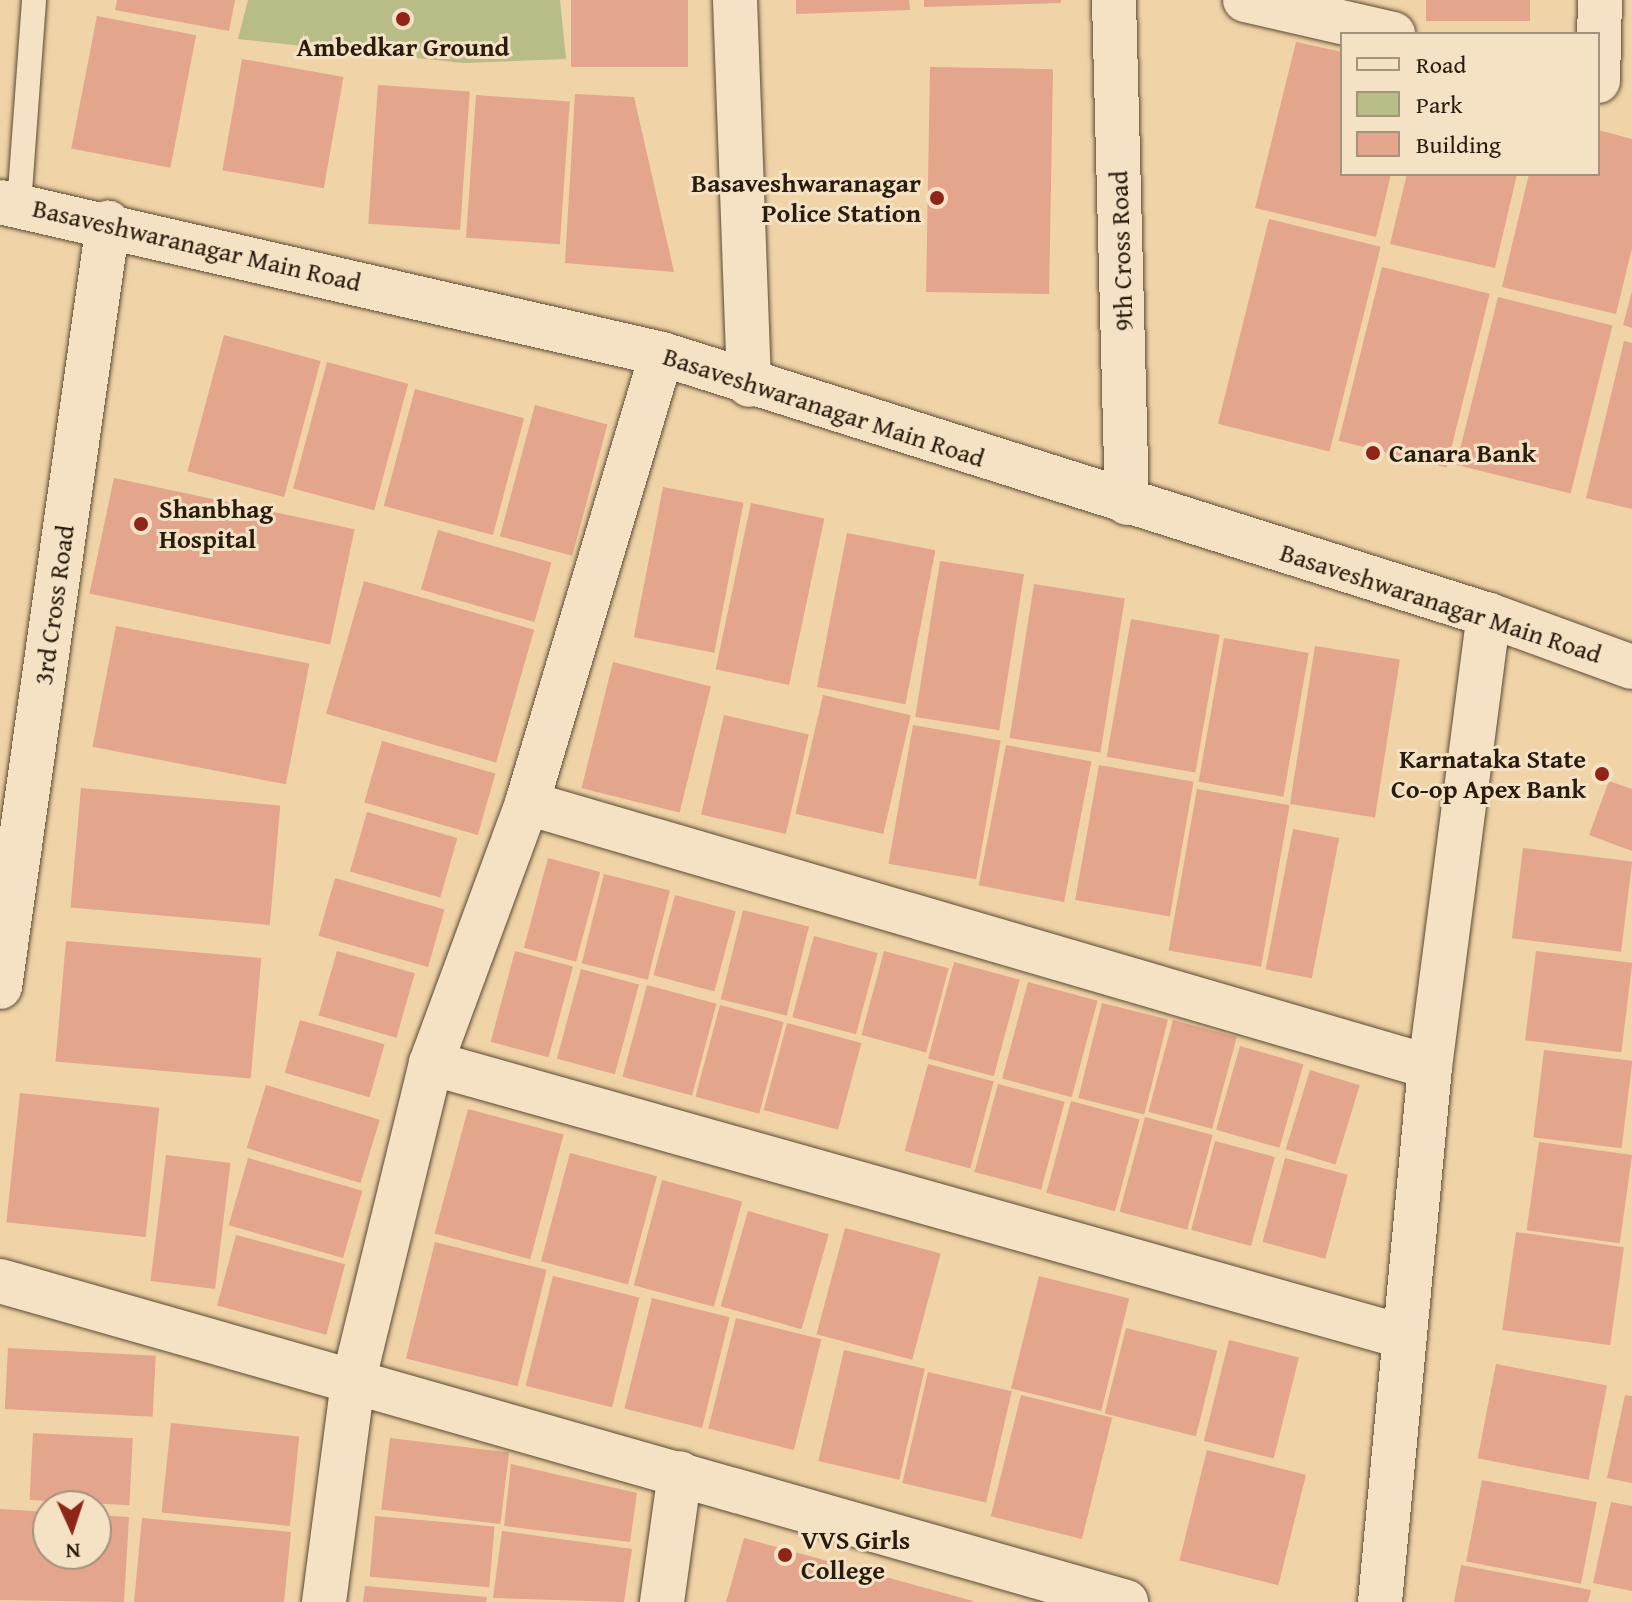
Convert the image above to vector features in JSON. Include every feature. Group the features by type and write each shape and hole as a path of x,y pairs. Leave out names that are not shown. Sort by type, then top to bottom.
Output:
{"street":[{"path":"735,0 749,385"},
{"name":"9th Cross Road","path":"1114,0 1127,503"},
{"path":"1245,0 1384,32"},
{"path":"1599,32 1600,0"},
{"path":"1600,82 1632,97"},
{"name":"Basaveshwaranagar Main Road","path":"9,203 108,223 662,354 749,385 1489,615 1632,667"},
{"name":"3rd Cross Road","path":"0,987 108,223"},
{"path":"324,1602 353,1383 431,1063 527,803 662,354"},
{"path":"1380,1602 1401,1336 1430,1067 1489,615"},
{"path":"527,803 1430,1067"},
{"path":"431,1063 1401,1336"},
{"path":"0,1281 1126,1602"},
{"path":"662,1602 680,1473"}],"lane":[{"path":"9,203 34,0"}],"green space":[{"name":"Ambedkar Ground","path":"248,0 560,0 566,59 464,63 238,39"}],"building":[{"path":"117,0 235,0 229,31 115,10"},
{"path":"571,0 688,0 688,67 571,67"},
{"path":"796,0 909,0 910,10 796,14"},
{"path":"924,0 1061,0 1061,3 924,7"},
{"path":"1426,0 1530,0 1530,21 1426,21"},
{"path":"97,16 196,35 170,168 71,149"},
{"path":"1296,42 1340,52 1340,176 1391,176 1376,237 1255,208"},
{"path":"242,59 343,77 324,188 222,170"},
{"path":"930,67 1053,69 1049,294 926,292"},
{"path":"378,85 470,91 460,230 368,224"},
{"path":"575,94 634,97 674,272 565,263"},
{"path":"476,95 570,102 560,244 466,238"},
{"path":"1600,131 1632,139 1632,248 1616,314 1502,287 1529,176 1600,176"},
{"path":"1407,176 1517,176 1495,268 1390,244"},
{"path":"1269,219 1381,247 1330,452 1218,424"},
{"path":"1382,267 1490,294 1446,468 1339,441"},
{"path":"1632,291 1632,328 1623,325"},
{"path":"1498,297 1612,326 1571,493 1456,465"},
{"path":"224,335 321,361 284,497 188,471"},
{"path":"1624,341 1632,343 1632,509 1586,498"},
{"path":"327,362 408,384 374,510 293,489"},
{"path":"415,389 524,418 493,535 384,506"},
{"path":"535,405 607,424 572,556 500,536"},
{"path":"114,478 355,529 330,645 89,593"},
{"path":"663,487 743,503 714,653 634,637"},
{"path":"751,503 824,519 789,685 716,669"},
{"path":"438,530 551,563 534,622 421,590"},
{"path":"847,533 935,550 905,704 817,687"},
{"path":"940,561 1024,574 999,730 915,717"},
{"path":"364,581 534,630 496,762 326,714"},
{"path":"1034,584 1125,598 1100,752 1010,738"},
{"path":"1131,619 1220,635 1195,773 1107,757"},
{"path":"116,626 309,664 286,784 93,747"},
{"path":"1224,638 1309,653 1283,797 1199,782"},
{"path":"1315,646 1400,659 1375,817 1290,804"},
{"path":"613,662 711,686 680,813 582,788"},
{"path":"823,695 911,715 883,834 796,814"},
{"path":"724,715 809,735 786,834 701,814"},
{"path":"913,725 1001,740 976,879 889,864"},
{"path":"382,741 495,774 478,835 364,803"},
{"path":"1006,745 1091,762 1064,902 979,885"},
{"path":"1099,765 1194,782 1170,917 1075,900"},
{"path":"1609,781 1632,789 1632,851 1589,835"},
{"path":"81,788 280,805 270,925 71,908"},
{"path":"1197,789 1290,805 1261,967 1169,951"},
{"path":"367,812 457,838 440,898 350,872"},
{"path":"1293,829 1339,838 1312,978 1266,969"},
{"path":"1523,848 1632,861 1621,952 1512,938"},
{"path":"548,858 600,872 576,962 524,948"},
{"path":"604,874 670,890 648,980 582,963"},
{"path":"335,878 445,909 428,967 318,936"},
{"path":"675,895 736,911 714,991 654,975"},
{"path":"743,910 809,926 787,1016 721,999"},
{"path":"814,936 878,953 856,1034 792,1017"},
{"path":"66,941 261,958 251,1079 55,1062"},
{"path":"337,951 415,973 396,1038 319,1015"},
{"path":"515,951 573,967 549,1057 491,1042"},
{"path":"884,951 949,968 926,1052 861,1035"},
{"path":"1536,951 1632,963 1621,1052 1525,1040"},
{"path":"954,962 1020,980 994,1076 928,1059"},
{"path":"581,969 639,985 615,1074 557,1059"},
{"path":"1028,982 1098,1001 1072,1097 1002,1079"},
{"path":"647,985 717,1004 692,1095 622,1077"},
{"path":"1102,1003 1168,1019 1144,1115 1078,1098"},
{"path":"720,1005 784,1022 759,1114 695,1097"},
{"path":"300,1020 385,1044 369,1097 285,1073"},
{"path":"1173,1020 1237,1037 1212,1129 1148,1112"},
{"path":"787,1023 861,1043 838,1130 764,1110"},
{"path":"1240,1046 1303,1064 1279,1148 1216,1130"},
{"path":"1544,1050 1632,1061 1622,1148 1533,1137"},
{"path":"928,1064 994,1082 970,1169 905,1151"},
{"path":"1310,1070 1360,1085 1335,1165 1286,1149"},
{"path":"998,1084 1065,1102 1041,1190 974,1172"},
{"path":"266,1085 380,1120 361,1183 247,1148"},
{"path":"20,1093 159,1108 146,1237 6,1222"},
{"path":"1071,1101 1140,1119 1115,1211 1046,1193"},
{"path":"468,1109 564,1135 530,1259 435,1234"},
{"path":"1145,1117 1213,1135 1187,1230 1120,1212"},
{"path":"1215,1141 1275,1157 1251,1246 1191,1230"},
{"path":"1539,1142 1632,1155 1620,1243 1527,1230"},
{"path":"570,1153 657,1176 628,1284 541,1261"},
{"path":"166,1155 231,1163 215,1289 151,1281"},
{"path":"248,1158 362,1191 343,1258 229,1225"},
{"path":"1285,1158 1348,1175 1325,1259 1262,1242"},
{"path":"662,1180 742,1201 714,1307 634,1285"},
{"path":"748,1211 829,1234 801,1329 721,1306"},
{"path":"845,1228 941,1254 912,1360 817,1334"},
{"path":"1516,1232 1624,1247 1610,1345 1502,1330"},
{"path":"236,1235 345,1264 326,1335 217,1306"},
{"path":"435,1242 547,1270 518,1386 406,1358"},
{"path":"553,1276 639,1298 612,1407 526,1386"},
{"path":"1039,1276 1129,1298 1101,1411 1011,1389"},
{"path":"652,1298 730,1317 702,1428 624,1409"},
{"path":"736,1318 821,1339 794,1450 708,1429"},
{"path":"1126,1328 1217,1351 1196,1436 1105,1413"},
{"path":"1229,1340 1299,1357 1274,1458 1204,1441"},
{"path":"8,1348 156,1356 153,1417 5,1409"},
{"path":"844,1350 925,1369 899,1480 818,1461"},
{"path":"1496,1364 1607,1386 1589,1480 1478,1458"},
{"path":"928,1372 1012,1391 986,1502 902,1483"},
{"path":"1021,1395 1112,1418 1082,1539 991,1516"},
{"path":"1625,1395 1632,1396 1632,1483 1607,1478"},
{"path":"171,1423 299,1436 290,1526 162,1513"},
{"path":"33,1433 133,1438 129,1505 112,1504 112,1490 32,1490 32,1500 29,1500"},
{"path":"390,1438 509,1453 500,1524 381,1509"},
{"path":"1207,1450 1306,1475 1278,1585 1179,1561"},
{"path":"511,1464 637,1493 630,1542 504,1526"},
{"path":"1482,1480 1597,1502 1581,1584 1466,1561"},
{"path":"1611,1502 1632,1506 1632,1591 1593,1583"},
{"path":"0,1509 32,1511 32,1570 112,1570 112,1516 129,1517 124,1602 0,1600"},
{"path":"375,1516 495,1526 489,1587 370,1577"},
{"path":"142,1518 291,1532 284,1602 134,1602"},
{"path":"502,1531 632,1549 624,1602 493,1598"},
{"path":"744,1538 973,1601 973,1602 726,1602"},
{"path":"1461,1565 1591,1590 1588,1602 1454,1602"},
{"path":"365,1586 487,1597 486,1602 363,1602"}],"place":[{"name":"Ambedkar Ground","path":"403,19"},
{"name":"Basaveshwaranagar Police Station","path":"937,198"},
{"name":"Canara Bank","path":"1373,453"},
{"name":"Shanbhag Hospital","path":"141,524"},
{"name":"Karnataka State Co-op Apex Bank","path":"1602,774"},
{"name":"VVS Girls College","path":"785,1555"}]}
